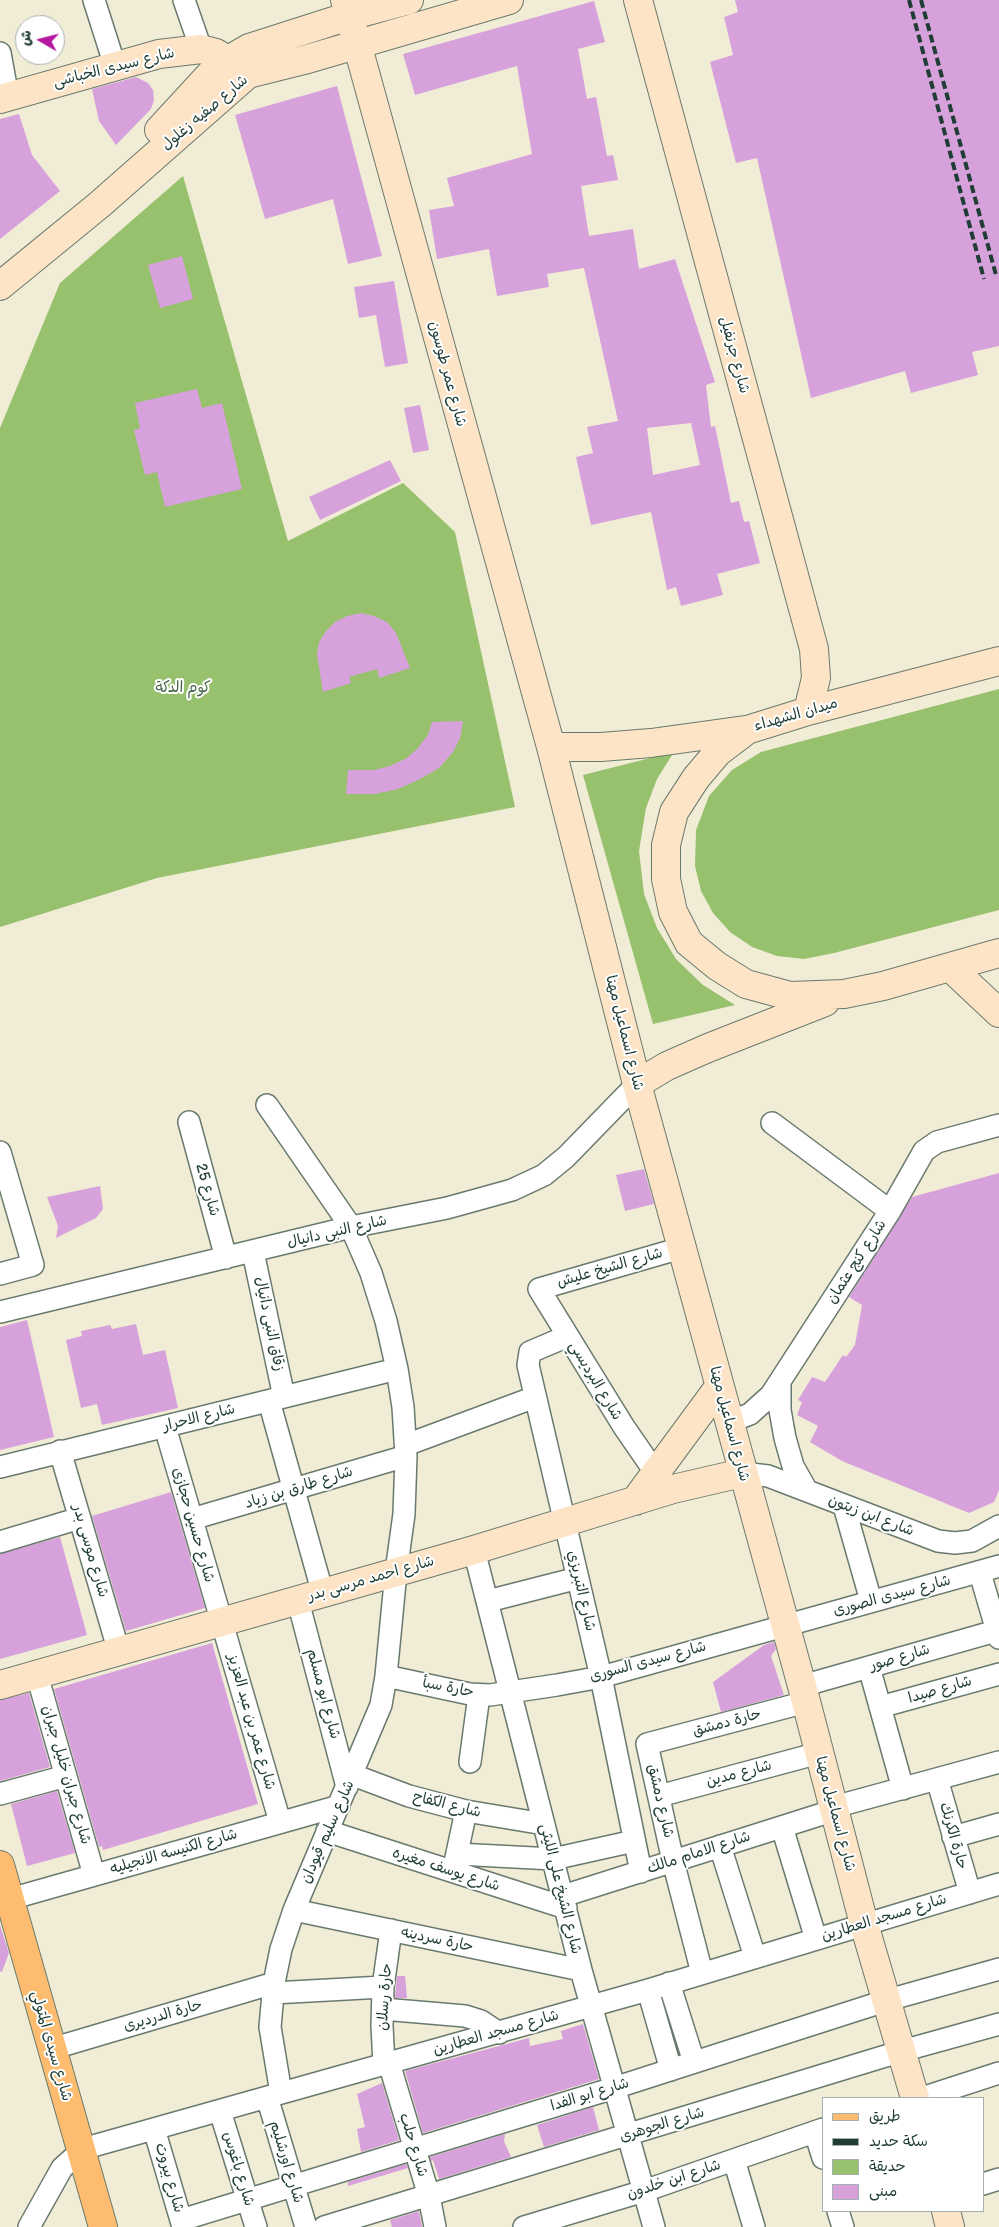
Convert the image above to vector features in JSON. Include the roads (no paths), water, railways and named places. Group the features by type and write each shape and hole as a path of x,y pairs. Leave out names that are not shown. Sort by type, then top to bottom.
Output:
{"main road":[{"name":"شارع صفيه زغلول","path":"238,67 249,48 347,8 410,0"},
{"name":"شارع صفيه زغلول","path":"2,276 147,142 182,106 204,79 238,67 357,44 509,0"},
{"name":"شارع جرنفيل","path":"638,0 814,649 816,678 808,710"},
{"name":"شارع عمر طوسون","path":"347,8 551,747"},
{"name":"شارع سيدى الخباشى","path":"4,98 159,54 201,49 238,67"},
{"name":"ميدان الشهداء","path":"999,660 808,710 746,730 718,752 696,778 674,812 666,854 666,879 673,912 688,943 717,966 746,984 790,996 844,994 883,986 999,953"},
{"path":"551,747 601,747 643,744 746,730"},
{"name":"شارع اسماعيل مهنا","path":"551,747 681,1248 804,1694 864,1924 888,2000 915,2097"},
{"path":"950,968 999,1013"},
{"path":"637,1084 667,1066 708,1048 844,994"},
{"path":"635,1501 719,1387"},
{"name":"شارع احمد مرسى بدر","path":"0,1685 474,1550 673,1489 742,1473"},
{"name":"شارع سيدى المتولي","path":"0,1865 5,1904 52,2049 103,2227"},
{"path":"946,2212 950,2227"}],"street":[{"path":"94,0 115,66"},
{"path":"184,0 201,49"},
{"path":"0,53 4,98"},
{"name":"شارع النبى دانيال","path":"0,1312 351,1227 447,1208 491,1197 544,1175 566,1156 637,1084"},
{"name":"شارع سليم قيودان","path":"267,1105 351,1227 371,1273 386,1321 397,1369 406,1450 404,1514 396,1572 386,1676 381,1704 294,1910 281,1949 270,2027 274,2095"},
{"name":"شارع 25","path":"188,1122 226,1258"},
{"path":"772,1123 890,1211"},
{"name":"شارع كنج عثمان","path":"728,1422 750,1414 771,1396 890,1211 924,1151 930,1145 999,1125"},
{"path":"0,1152 33,1265 0,1274"},
{"name":"شارع الشيخ عليش","path":"539,1289 681,1248"},
{"name":"زقاق النبى دانيال","path":"253,1252 276,1399 294,1489"},
{"name":"شارع البرديسي","path":"539,1289 624,1427 655,1472"},
{"name":"شارع التبريزي","path":"568,1336 530,1352 528,1365 601,1676 641,1872"},
{"name":"شارع الاحرار","path":"0,1467 397,1369"},
{"path":"780,1381 780,1410 785,1438 794,1466 807,1491"},
{"name":"شارع طارق بن زياد","path":"192,1519 294,1489 406,1450 535,1397"},
{"name":"شارع حسين حجازى","path":"165,1427 221,1623"},
{"name":"شارع موسى بدر","path":"60,1451 119,1652"},
{"name":"شارع ابن زيتون","path":"742,1473 768,1476 938,1541 955,1543 972,1541 994,1530"},
{"name":"شارع ابو مسلم","path":"294,1489 310,1597 346,1789"},
{"path":"844,1506 871,1602"},
{"path":"0,1542 80,1518"},
{"path":"994,1530 993,1568 998,1633"},
{"name":"شارع الشيخ على الليثى","path":"474,1550 581,1970 654,2227"},
{"name":"شارع سيدى الصورى","path":"784,1624 993,1568"},
{"path":"488,1601 578,1578"},
{"name":"شارع عمر بن عبد العزيز","path":"221,1623 280,1822"},
{"name":"شارع سيدى السورى","path":"511,1692 601,1676 784,1624"},
{"name":"شارع صور","path":"804,1694 869,1667 998,1633"},
{"path":"869,1667 903,1789"},
{"name":"شارع صيدا","path":"880,1707 999,1674"},
{"name":"شارع جبران خليل جبران","path":"37,1675 94,1875"},
{"name":"حارة سبأ","path":"386,1676 479,1695 511,1692"},
{"name":"حارة دمشق","path":"647,1744 804,1694"},
{"path":"470,1762 479,1695"},
{"name":"شارع دمشق","path":"647,1744 673,1861 702,1973"},
{"name":"شارع مدين","path":"659,1796 819,1753"},
{"name":"شارع الامام مالك","path":"564,1902 641,1872 834,1809 999,1762"},
{"path":"0,1794 66,1776"},
{"name":"حارة الكرنك","path":"937,1779 970,1893"},
{"name":"شارع الكفاح","path":"346,1789 409,1796 466,1812 544,1824"},
{"name":"شارع الكنيسه الانجيليه","path":"5,1904 94,1875 280,1822 346,1789"},
{"path":"466,1812 455,1863 553,1859 634,1841"},
{"path":"953,1837 999,1824"},
{"path":"782,1827 816,1939"},
{"name":"شارع يوسف مغيره","path":"327,1831 455,1863 564,1902"},
{"path":"720,1846 755,1957"},
{"name":"شارع مسجد العطارين","path":"29,2227 62,2168 81,2151 648,1990 999,1884"},
{"name":"حارة سردينه","path":"294,1910 581,1970"},
{"name":"حارة رسلان","path":"386,2064 382,2009 391,1930"},
{"name":"شارع ابو الفدا","path":"182,2223 247,2200 614,2088 888,2000 999,1969"},
{"path":"669,1983 694,2062"},
{"name":"حارة الدرديرى","path":"52,2049 274,1988 383,1988"},
{"path":"648,1990 671,2070"},
{"path":"382,2009 465,2016 481,2021 499,2033"},
{"name":"شارع الجوهرى","path":"324,2227 902,2051 999,2024"},
{"name":"شارع حلب","path":"386,2064 429,2196 435,2227"},
{"path":"925,2097 999,2073"},
{"name":"شارع اورشليم","path":"274,2095 294,2186 306,2227"},
{"name":"شارع باغوس","path":"220,2110 256,2227"},
{"name":"شارع بيروت","path":"154,2129 182,2223"},
{"path":"819,2131 822,2151"},
{"name":"شارع ابن خلدون","path":"524,2227 565,2221 644,2191 819,2131"},
{"path":"734,2160 754,2227"},
{"path":"984,2184 999,2179"},
{"path":"838,2212 843,2227"}],"railway":[{"path":"909,0 984,279"},
{"path":"921,0 996,275"}],"park label":[{"name":"كوم الدكة","path":"183,688"}]}
